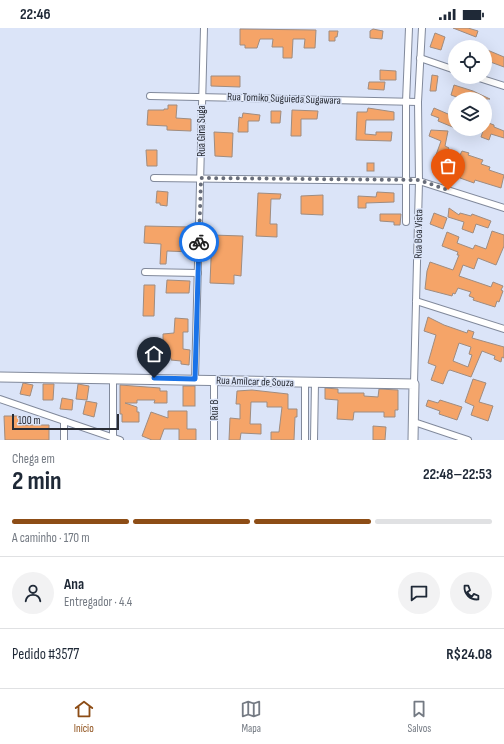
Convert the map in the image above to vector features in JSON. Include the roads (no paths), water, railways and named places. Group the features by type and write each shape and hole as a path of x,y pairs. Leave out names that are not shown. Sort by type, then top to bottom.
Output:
{"street":[{"name":"Rua Gina Suga","path":"195,379 201,178 201,96 204,28"},
{"name":"Rua Boa Vista","path":"406,222 406,102 409,28"},
{"name":"Rua Boa Vista","path":"413,440 419,180 418,102 422,28"},
{"path":"420,58 448,68"},
{"path":"492,82 504,86"},
{"name":"Rua Tomiko Suguieda Sugawara","path":"150,96 418,102"},
{"path":"154,178 419,180 504,208"},
{"path":"145,272 198,273"},
{"path":"416,301 504,329"},
{"name":"Rua Amílcar de Souza","path":"0,377 214,379 305,383 414,384"},
{"path":"113,378 113,438"},
{"name":"Rua B","path":"214,379 214,440"},
{"path":"304,440 305,383"},
{"path":"314,440 315,383"},
{"path":"0,399 120,440"},
{"path":"64,421 64,440"},
{"path":"414,422 468,440"},
{"path":"305,433 314,433"}]}
